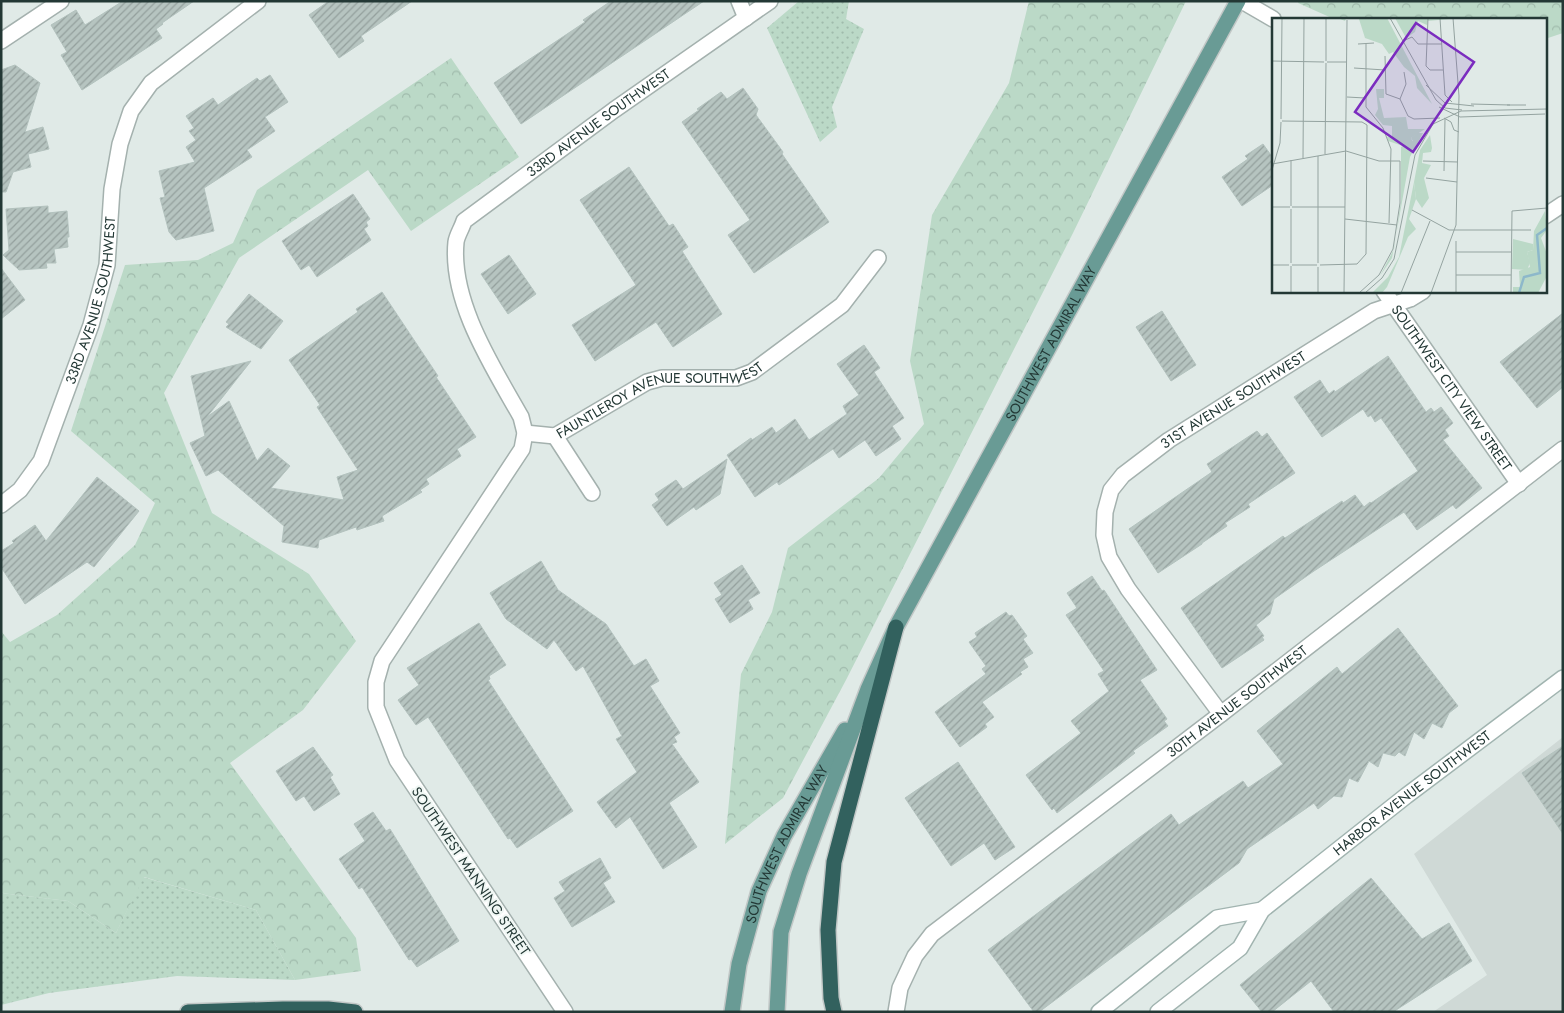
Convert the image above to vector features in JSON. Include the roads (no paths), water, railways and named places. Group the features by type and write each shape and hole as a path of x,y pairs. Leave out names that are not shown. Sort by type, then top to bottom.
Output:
{"highway":[{"path":"834,1012 831,998 828,930 834,862 896,627"},
{"path":"188,1012 328,1009 355,1012"}],"main road":[{"name":"SOUTHWEST ADMIRAL WAY","path":"777,1012 781,932 799,874 868,690 896,627 1240,1"},
{"name":"SOUTHWEST ADMIRAL WAY","path":"732,1012 739,964 759,891 784,836 868,690"}],"street":[{"path":"1,41 62,1"},
{"name":"33RD AVENUE SOUTHWEST","path":"1,505 20,490 41,461 91,325 107,265 112,189 120,144 131,111 151,83 258,1"},
{"path":"739,1 746,18"},
{"name":"33RD AVENUE SOUTHWEST","path":"525,433 520,416 472,326 460,287 455,263 456,240 464,221 614,110 770,1"},
{"path":"1240,1 1272,18"},
{"path":"1546,215 1563,204"},
{"name":"FAUNTLEROY AVENUE SOUTHWEST","path":"525,433 555,436 647,382 662,378 736,378 752,372 842,305 878,258"},
{"name":"31ST AVENUE SOUTHWEST","path":"1221,714 1128,589 1109,557 1104,535 1105,512 1111,490 1124,474 1169,440 1374,311 1388,298 1410,299 1421,292"},
{"name":"SOUTHWEST CITY VIEW STREET","path":"1388,298 1519,484"},
{"name":"SOUTHWEST MANNING STREET","path":"525,433 522,449 382,661 376,682 375,696 376,707 397,760 565,1012"},
{"path":"555,436 592,493"},
{"name":"30TH AVENUE SOUTHWEST","path":"896,1012 900,988 915,956 932,934 1563,450"},
{"name":"HARBOR AVENUE SOUTHWEST","path":"1158,1012 1240,948 1262,910 1406,796 1563,678"},
{"name":"HARBOR AVENUE SOUTHWEST","path":"1099,1012 1217,918 1262,910"}]}
